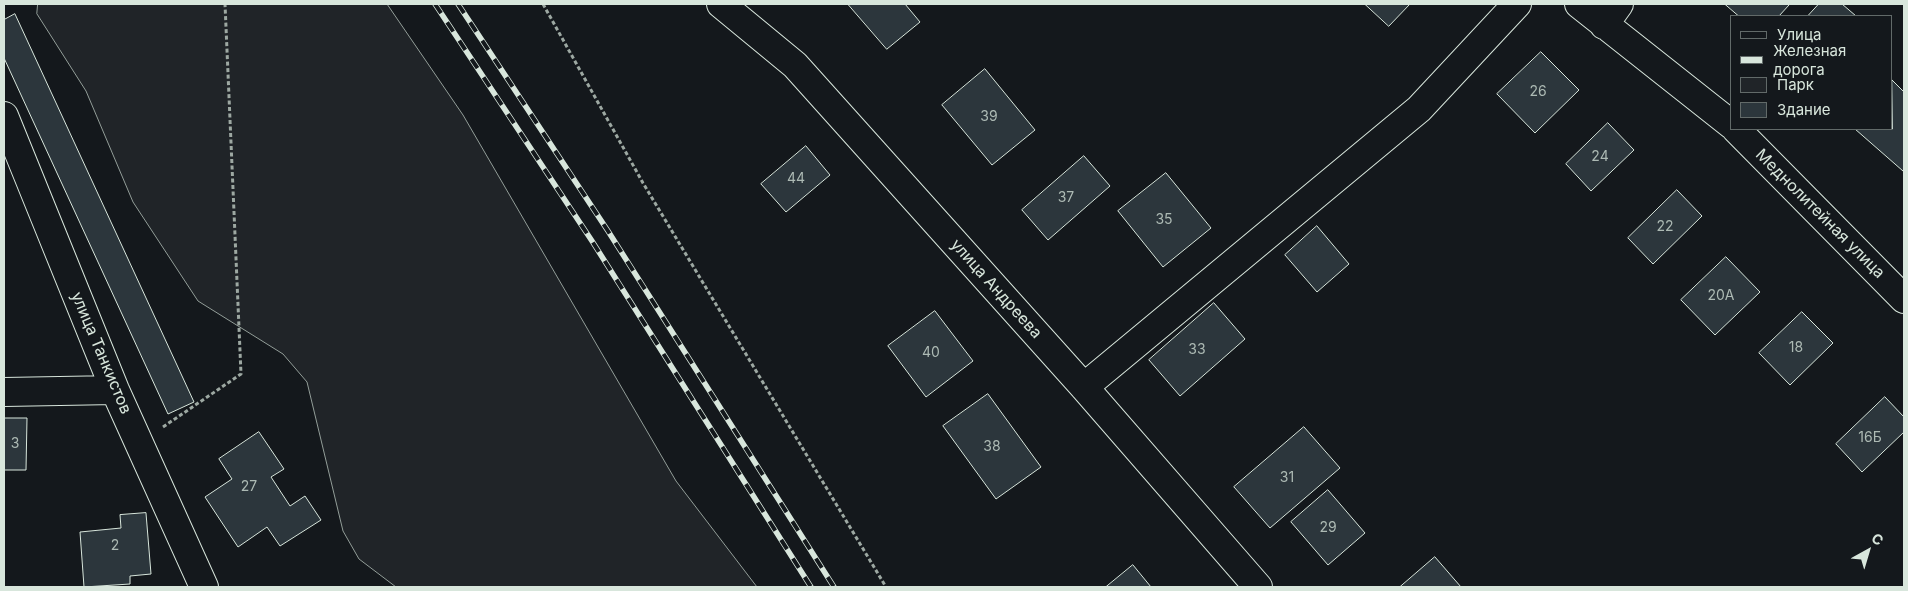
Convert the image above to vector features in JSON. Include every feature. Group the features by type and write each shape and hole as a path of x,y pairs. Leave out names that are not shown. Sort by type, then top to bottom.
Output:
{"street":[{"name":"улица Андреева","path":"721,4 795,65 1084,388 1258,587"},
{"path":"1084,388 1419,109 1517,4"},
{"path":"1580,4 1611,14 1730,122"},
{"name":"улица Танкистов","path":"4,116 115,390 204,587"},
{"name":"Меднолитейная улица","path":"1737,130 1904,299"},
{"path":"4,392 115,390"}],"path":[{"path":"139,444 241,374 225,4"},
{"path":"543,4 642,183 886,587"}],"green space":[{"path":"38,4 387,4 463,115 676,481 757,587 396,587 359,559 343,531 307,382 283,354 198,301 133,202 86,91 37,14"}],"building":[{"path":"848,4 905,4 920,22 887,49"},
{"path":"1365,4 1410,4 1389,26"},
{"path":"1725,4 1789,5 1780,15 1738,15"},
{"path":"1819,4 1842,4 1855,15 1809,15"},
{"path":"15,14 194,402 168,414 4,58 4,20"},
{"path":"1541,52 1579,90 1535,133 1497,94"},
{"path":"985,69 1035,130 992,165 942,105"},
{"path":"1893,81 1904,92 1903,171 1856,130 1893,130"},
{"path":"1608,123 1634,150 1591,191 1566,164"},
{"path":"806,146 830,175 786,212 761,184"},
{"path":"1084,156 1110,186 1048,240 1022,210"},
{"path":"1166,173 1211,228 1163,267 1118,211"},
{"path":"1677,190 1702,216 1653,264 1628,238"},
{"path":"1317,226 1349,264 1317,292 1285,255"},
{"path":"1726,257 1760,292 1715,335 1681,300"},
{"path":"1214,303 1245,339 1180,396 1149,360"},
{"path":"935,311 973,361 926,397 888,346"},
{"path":"1802,312 1833,343 1790,385 1759,353"},
{"path":"988,394 1041,467 996,499 943,426"},
{"path":"1885,397 1904,417 1904,432 1862,472 1836,444"},
{"path":"4,418 27,418 26,470 4,470"},
{"path":"1304,427 1340,468 1270,528 1234,487"},
{"path":"259,432 284,469 271,477 290,506 305,496 321,520 280,546 267,527 238,547 205,497 232,479 219,459"},
{"path":"1328,490 1365,533 1328,565 1291,522"},
{"path":"146,513 151,574 130,576 130,584 84,587 80,532 121,528 120,515"},
{"path":"1435,557 1461,587 1400,587"},
{"path":"1133,565 1151,587 1106,587"}],"railway":[{"path":"435,4 592,241 811,587"},
{"path":"458,4 608,231 834,587"}]}
